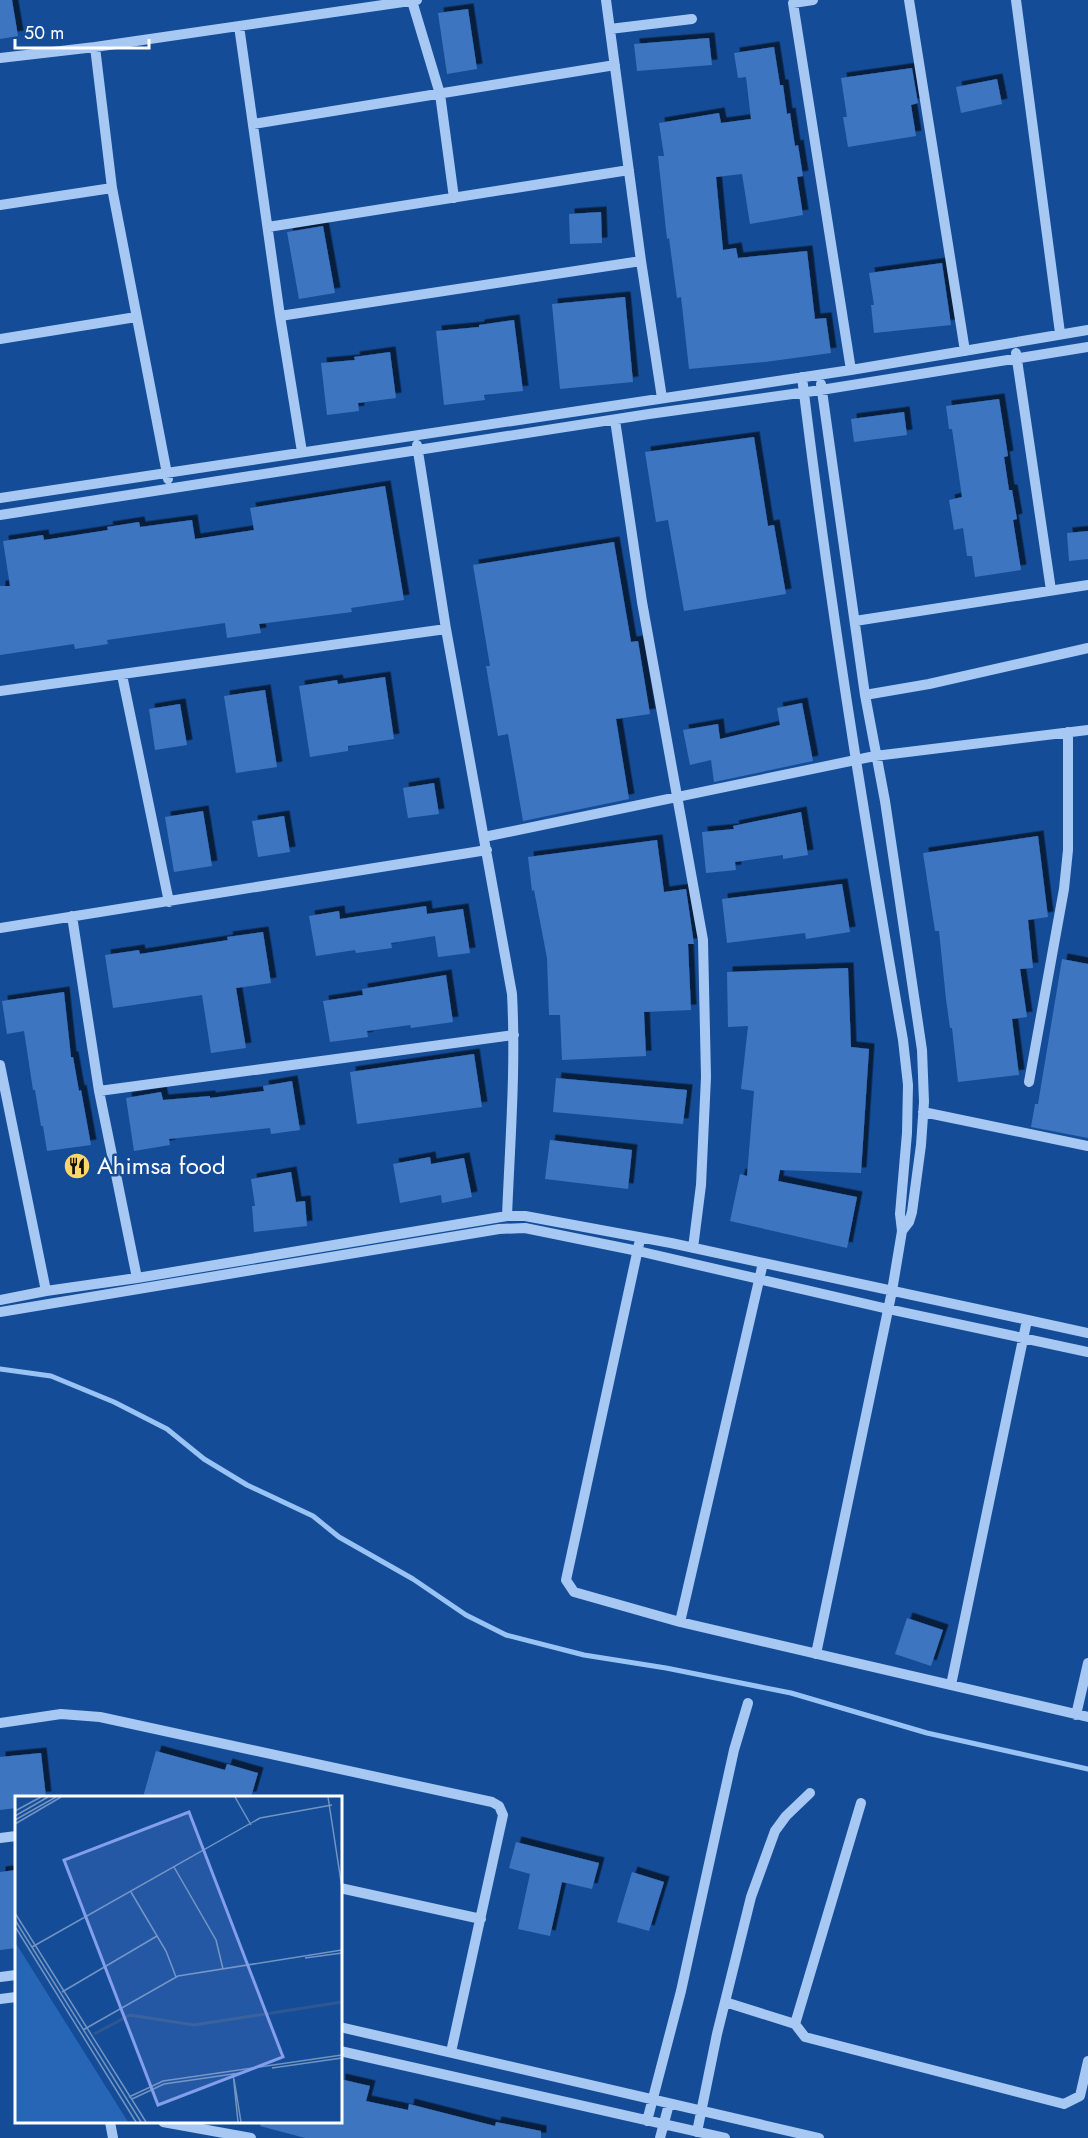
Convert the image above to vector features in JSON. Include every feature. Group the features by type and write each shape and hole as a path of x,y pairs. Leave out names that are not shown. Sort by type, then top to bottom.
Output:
{"street":[{"path":"0,58 95,47 417,0"},
{"path":"606,0 662,399"},
{"path":"813,0 793,3 851,370"},
{"path":"909,0 965,351"},
{"path":"1016,0 1060,333"},
{"path":"412,1 440,94 454,198"},
{"path":"610,29 692,19"},
{"path":"239,26 280,316 302,452"},
{"path":"95,47 112,188 166,472 171,488"},
{"path":"253,124 615,65"},
{"path":"268,228 629,170"},
{"path":"0,205 112,188"},
{"path":"280,316 641,261"},
{"path":"0,339 136,316"},
{"path":"0,498 820,375 1088,330"},
{"path":"1014,342 1051,590"},
{"path":"0,515 804,393 1088,347"},
{"path":"820,375 865,696 885,801 922,1050 923,1112 912,1212 909,1222 902,1231"},
{"path":"802,377 828,582 855,760 903,1040 908,1085 907,1133 900,1214 902,1231 888,1310 816,1654"},
{"path":"615,420 642,602 703,940 706,1077 700,1185 693,1248"},
{"path":"416,437 446,629 512,994 514,1035 507,1216"},
{"path":"855,621 1088,585"},
{"path":"0,691 446,629"},
{"path":"865,696 1088,648"},
{"path":"122,675 169,902"},
{"path":"484,837 875,756 1088,730"},
{"path":"1029,1082 1066,870 1068,732"},
{"path":"0,928 487,850"},
{"path":"72,916 99,1091 137,1278"},
{"path":"99,1091 514,1035"},
{"path":"0,1065 46,1291"},
{"path":"923,1112 1088,1146"},
{"path":"0,1300 507,1216 534,1217 641,1237 1088,1333"},
{"path":"0,1312 500,1229 525,1228 638,1251 888,1310 1088,1352"},
{"path":"641,1237 566,1580 569,1587 574,1592 680,1622 1088,1717"},
{"path":"680,1622 763,1263"},
{"path":"951,1685 1027,1320"},
{"path":"1076,1714 1088,1663"},
{"path":"647,2121 681,1991 734,1750 748,1703"},
{"path":"0,1723 61,1714 100,1717 492,1802 499,1806 503,1815 451,2052"},
{"path":"697,2132 725,2002 761,1865 775,1831 786,1816 810,1793"},
{"path":"795,2024 861,1803"},
{"path":"0,1838 15,1836"},
{"path":"342,1888 482,1919"},
{"path":"0,1977 15,1975"},
{"path":"0,1999 15,1997"},
{"path":"725,2002 795,2024 805,2037 1064,2104 1080,2096 1088,2061"},
{"path":"342,2027 819,2138"},
{"path":"342,2051 725,2138"},
{"path":"660,2138 669,2104"},
{"path":"110,2123 113,2138"},
{"path":"173,2123 251,2138"}],"building":[{"path":"0,0 12,0 18,36 0,39"},
{"path":"468,9 477,69 447,74 438,13"},
{"path":"709,38 712,65 637,71 634,44"},
{"path":"774,47 787,114 790,113 795,146 798,145 803,176 797,177 803,215 750,224 742,174 716,177 723,250 736,248 738,258 807,251 815,319 826,318 831,353 689,369 681,297 677,298 669,238 667,239 658,156 664,156 659,123 719,113 721,123 751,119 746,77 738,78 734,53"},
{"path":"912,68 918,103 911,105 916,136 848,147 843,117 847,117 841,78"},
{"path":"997,79 1002,104 961,113 956,87"},
{"path":"601,212 602,243 570,244 569,214"},
{"path":"323,226 335,293 299,299 287,232"},
{"path":"942,263 951,325 874,333 871,305 874,305 869,273"},
{"path":"625,297 633,382 560,389 552,304"},
{"path":"514,320 523,391 484,395 485,400 444,405 436,331 479,327 479,325"},
{"path":"390,352 396,398 358,403 359,411 327,415 321,363 355,360 354,357"},
{"path":"999,399 1008,456 1004,457 1009,490 1012,490 1017,519 1013,520 1021,570 975,577 972,556 967,556 963,528 954,530 949,500 962,497 952,429 949,429 946,406"},
{"path":"904,412 907,435 854,442 851,419"},
{"path":"754,437 768,526 774,525 786,594 684,611 668,520 656,522 645,452"},
{"path":"385,486 404,600 351,608 352,612 259,624 261,633 227,638 225,623 107,640 108,644 75,649 74,644 0,655 0,586 10,586 3,541 43,535 44,540 108,530 107,527 139,522 140,527 192,520 195,539 254,530 250,508"},
{"path":"1088,531 1088,559 1069,561 1067,533"},
{"path":"614,542 631,642 638,641 650,714 616,719 629,799 523,821 508,734 498,736 486,666 490,666 473,565"},
{"path":"385,677 394,739 348,746 348,751 310,757 299,686 337,680 338,684"},
{"path":"265,690 277,767 236,773 224,696"},
{"path":"802,703 813,761 714,782 711,760 690,765 683,730 718,724 720,739 780,725 777,708"},
{"path":"180,704 187,745 155,750 149,709"},
{"path":"434,783 439,814 408,818 403,788"},
{"path":"203,811 212,866 174,872 165,817"},
{"path":"801,812 808,855 783,859 783,855 735,862 736,870 706,873 702,832 734,829 733,826"},
{"path":"284,816 290,852 258,857 252,821"},
{"path":"1038,836 1048,917 1028,920 1033,968 1020,969 1027,1017 1012,1019 1019,1075 958,1082 939,931 935,931 923,853"},
{"path":"657,840 664,892 686,889 694,944 688,944 691,1010 644,1012 646,1056 562,1060 560,1015 549,1015 547,958 534,890 532,891 528,857"},
{"path":"842,884 850,932 806,939 805,933 727,943 722,899"},
{"path":"426,906 427,914 463,909 470,953 438,957 435,936 391,943 392,948 356,953 355,950 316,956 309,916 339,911 340,919"},
{"path":"263,932 271,983 236,988 246,1048 211,1053 202,995 113,1008 105,955 139,950 140,954"},
{"path":"1062,959 1088,964 1088,1138 1031,1127 1035,1104 1038,1104"},
{"path":"848,968 851,1047 869,1049 861,1173 780,1170 778,1181 857,1197 847,1248 730,1221 740,1174 747,1176 754,1091 741,1089 748,1026 728,1027 727,972"},
{"path":"446,975 453,1022 367,1031 368,1037 330,1042 323,1001 363,995 362,989"},
{"path":"64,992 71,1057 73,1057 79,1091 81,1090 91,1145 47,1151 35,1090 33,1090 24,1031 7,1034 2,1001"},
{"path":"474,1054 482,1107 357,1124 350,1072"},
{"path":"556,1078 687,1090 683,1124 553,1112"},
{"path":"292,1081 300,1130 271,1134 270,1128 169,1139 170,1145 134,1151 126,1098 161,1092 163,1100 210,1096 210,1098 264,1091 263,1086"},
{"path":"550,1140 632,1150 628,1189 545,1179"},
{"path":"430,1157 431,1164 464,1158 472,1197 442,1203 441,1195 400,1203 393,1164"},
{"path":"291,1172 296,1202 305,1201 307,1226 254,1232 252,1206 255,1206 251,1179"},
{"path":"907,1618 943,1630 931,1666 895,1654"},
{"path":"156,1751 225,1770 227,1764 258,1773 251,1796 143,1796"},
{"path":"41,1753 46,1796 15,1796 15,1808 0,1810 0,1757"},
{"path":"516,1842 599,1863 592,1889 562,1882 550,1936 518,1929 530,1874 509,1868"},
{"path":"15,1870 15,1948 0,1950 0,1872"},
{"path":"632,1872 664,1882 649,1931 617,1922"},
{"path":"342,2079 370,2086 366,2101 408,2110 409,2104 495,2126 496,2122 541,2131 541,2138 305,2138 260,2126 261,2123 342,2123"}],"waterway":[{"path":"0,1369 51,1376 114,1402 167,1429 204,1459 247,1485 313,1516 339,1537 413,1579 466,1615 506,1635 584,1655 666,1668 791,1693 927,1733 1088,1769"}],"place":[{"name":"Ahimsa food","path":"77,1166"}]}
